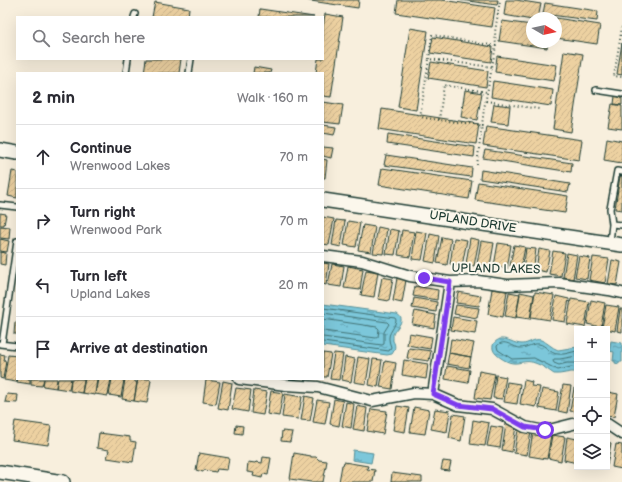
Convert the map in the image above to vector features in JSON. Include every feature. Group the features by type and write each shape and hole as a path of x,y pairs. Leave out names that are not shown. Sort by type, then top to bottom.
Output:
{"street":[{"path":"0,150 16,153"},
{"name":"UPLAND DRIVE","path":"324,200 616,244"},
{"name":"UPLAND LAKES","path":"324,256 362,261 410,276 450,282 478,281 507,285 559,283 622,293"},
{"path":"433,394 450,282"},
{"path":"248,380 318,387 372,401 414,392 433,394 458,405 492,409 525,427 545,430 574,424"},
{"path":"610,426 622,434"},
{"path":"0,472 63,482"}],"lane":[{"path":"126,72 128,60"},
{"path":"189,72 191,60"},
{"path":"596,90 622,94"},
{"path":"616,244 610,209 617,171 622,172"},
{"path":"0,204 16,207"},
{"path":"612,224 622,225"},
{"path":"16,247 1,344 16,346"}],"path":[{"path":"477,165 487,92 496,46 495,32 500,0"},
{"path":"622,27 614,76 622,77"},
{"path":"482,125 420,117 432,35 496,46"},
{"path":"428,59 492,67"},
{"path":"439,120 444,85 487,92"},
{"path":"486,101 539,109"}],"water":[{"path":"324,304 397,314 400,316 400,324 393,334 393,341 395,344 394,351 392,354 387,355 324,346"},
{"path":"506,339 522,344 541,340 558,350 574,347 574,372 554,374 543,366 535,363 511,363 501,358 494,352 493,347 496,341"},
{"path":"611,341 622,343 622,362 619,362 619,364 613,361 614,352 610,351"},
{"path":"353,450 373,453 371,463 352,460"}],"building":[{"path":"304,0 359,0 358,8"},
{"path":"398,0 442,0 495,8 492,27 396,13"},
{"path":"461,0 498,0 497,5"},
{"path":"506,0 541,4 539,12 526,12 526,19 504,15"},
{"path":"155,2 189,8 188,16 152,16"},
{"path":"545,3 598,11 597,21 562,16 562,12 543,12"},
{"path":"260,9 307,16 259,16"},
{"path":"325,14 343,17 331,97 324,96 324,72 316,72 318,60 324,60"},
{"path":"562,19 600,25 597,44 562,39"},
{"path":"502,21 526,24 526,45 499,41"},
{"path":"410,28 428,31 416,110 398,107"},
{"path":"433,37 493,47 491,62 430,53"},
{"path":"622,43 622,75 617,74"},
{"path":"564,51 583,54 571,132 553,129"},
{"path":"497,56 557,65 554,81 495,72"},
{"path":"146,60 181,60 179,72 144,72"},
{"path":"431,62 488,71 486,87 428,78"},
{"path":"254,67 271,70 270,72 253,72"},
{"path":"493,81 553,90 551,106 491,97"},
{"path":"465,90 482,93 477,120 461,117"},
{"path":"615,96 622,98 622,105 614,104"},
{"path":"324,102 343,105 340,124 324,122"},
{"path":"494,104 510,106 508,124 491,122"},
{"path":"612,104 622,106 622,129 608,127"},
{"path":"382,109 479,124 476,144 379,129"},
{"path":"324,125 336,127 334,135 324,133"},
{"path":"486,126 582,140 579,160 483,146"},
{"path":"388,134 475,147 474,157 387,144"},
{"path":"607,138 622,141 622,163 604,160"},
{"path":"324,147 333,148 331,158 324,156"},
{"path":"485,150 572,163 571,172 483,158"},
{"path":"386,155 472,168 471,177 384,165"},
{"path":"324,159 327,160 324,178"},
{"path":"382,168 472,181 469,199 379,185"},
{"path":"481,170 570,184 568,192 480,179"},
{"path":"12,171 16,172 16,198 8,196"},
{"path":"620,176 622,176 622,210 615,209"},
{"path":"478,182 568,196 565,213 475,200"},
{"path":"0,213 6,214 4,225 0,225"},
{"path":"324,217 334,219 329,245 324,244"},
{"path":"336,220 345,221 341,247 332,245"},
{"path":"348,221 360,223 356,247 344,245"},
{"path":"363,225 375,227 371,252 358,250"},
{"path":"0,226 10,227 9,239 0,238"},
{"path":"378,227 387,229 383,254 373,253"},
{"path":"390,229 399,231 395,255 386,254"},
{"path":"402,230 414,232 410,257 398,255"},
{"path":"416,231 427,233 422,260 412,259"},
{"path":"430,234 439,236 435,263 425,261"},
{"path":"442,237 451,239 447,265 437,263"},
{"path":"454,238 467,240 462,266 450,264"},
{"path":"470,238 479,240 474,266 466,264"},
{"path":"0,239 9,241 7,252 0,251"},
{"path":"481,241 494,243 490,266 477,264"},
{"path":"498,243 511,245 507,269 494,266"},
{"path":"514,245 525,247 521,268 510,266"},
{"path":"526,248 536,249 533,273 523,271"},
{"path":"539,249 550,251 546,272 536,270"},
{"path":"553,251 565,253 561,276 549,274"},
{"path":"0,252 6,253 5,265 0,264"},
{"path":"567,253 577,255 573,279 563,277"},
{"path":"579,256 590,258 587,279 575,277"},
{"path":"593,257 609,259 605,283 589,280"},
{"path":"612,260 621,262 617,285 608,284"},
{"path":"324,263 329,264 326,285 324,284"},
{"path":"332,264 344,266 341,287 328,285"},
{"path":"348,266 363,269 360,290 344,288"},
{"path":"366,270 378,272 374,297 361,295"},
{"path":"382,277 393,279 389,301 378,299"},
{"path":"397,278 406,280 402,303 393,301"},
{"path":"415,286 438,290 437,300 413,296"},
{"path":"492,289 507,291 503,317 488,314"},
{"path":"458,292 481,296 479,306 456,303"},
{"path":"509,292 520,294 516,318 505,316"},
{"path":"520,292 534,295 530,319 516,317"},
{"path":"535,292 554,295 550,320 531,317"},
{"path":"556,296 569,299 565,322 552,320"},
{"path":"414,298 437,302 436,312 412,308"},
{"path":"571,299 589,302 585,326 567,324"},
{"path":"591,300 605,303 601,326 587,324"},
{"path":"456,305 479,308 477,318 454,314"},
{"path":"606,305 619,307 615,331 610,330 610,326 602,326"},
{"path":"620,309 622,309 622,332 617,331"},
{"path":"415,311 436,315 434,328 412,324"},
{"path":"453,317 477,321 475,334 451,330"},
{"path":"15,322 16,334 14,334"},
{"path":"409,333 432,337 430,349 407,345"},
{"path":"451,339 474,343 471,357 449,353"},
{"path":"409,348 431,351 429,361 407,358"},
{"path":"324,353 331,354 327,377 324,377"},
{"path":"334,353 343,354 339,380 330,379"},
{"path":"449,353 471,357 469,368 447,364"},
{"path":"0,354 5,355 4,361 6,361 3,379 0,378"},
{"path":"8,355 16,356 16,382 4,380"},
{"path":"345,357 355,359 351,382 342,380"},
{"path":"358,357 370,359 366,384 354,382"},
{"path":"373,359 382,360 378,387 369,385"},
{"path":"404,360 428,364 426,379 402,375"},
{"path":"385,361 396,363 392,389 380,387"},
{"path":"447,366 470,370 468,383 445,379"},
{"path":"479,371 495,374 490,400 475,398"},
{"path":"496,375 506,377 502,399 493,398"},
{"path":"18,380 30,380 30,384 17,382"},
{"path":"31,380 44,380 42,386 31,385"},
{"path":"44,380 57,380 56,388 43,386"},
{"path":"58,380 71,380 69,390 56,388"},
{"path":"71,380 84,380 82,393 70,391"},
{"path":"85,380 97,380 95,395 82,393"},
{"path":"98,380 111,380 108,396 95,394"},
{"path":"112,380 124,380 121,397 109,395"},
{"path":"125,380 135,380 135,382 137,382 134,401 122,399"},
{"path":"138,380 151,380 147,403 134,401"},
{"path":"206,380 220,382 216,404 203,402"},
{"path":"524,380 532,382 531,386 540,387 536,407 520,404"},
{"path":"223,381 232,383 228,410 218,408"},
{"path":"507,382 520,384 517,404 504,402"},
{"path":"563,385 571,386 567,413 558,411"},
{"path":"236,388 251,390 248,412 232,409"},
{"path":"574,388 574,412 570,411"},
{"path":"542,389 559,392 556,411 539,408"},
{"path":"254,390 267,392 263,415 251,413"},
{"path":"271,391 283,393 279,416 267,414"},
{"path":"610,392 618,394 614,417 610,416"},
{"path":"7,394 18,395 17,403 5,402"},
{"path":"285,394 302,397 298,419 282,417"},
{"path":"305,396 314,398 310,421 301,420"},
{"path":"334,399 343,401 339,426 330,424"},
{"path":"317,400 329,402 325,424 313,422"},
{"path":"346,402 354,404 351,428 342,426"},
{"path":"357,406 367,408 364,431 353,429"},
{"path":"397,406 409,408 405,432 393,430"},
{"path":"414,407 429,410 425,434 410,432"},
{"path":"371,409 387,411 383,434 367,431"},
{"path":"435,409 450,411 447,432 431,429"},
{"path":"453,414 465,416 461,441 449,438"},
{"path":"473,420 489,423 485,446 470,444"},
{"path":"15,421 51,426 48,445 12,440"},
{"path":"506,424 516,426 512,452 502,450"},
{"path":"236,425 243,426 242,434 235,433"},
{"path":"491,426 503,428 500,448 487,446"},
{"path":"518,430 531,432 527,455 514,453"},
{"path":"282,431 292,432 290,442 281,441"},
{"path":"533,432 551,435 547,459 529,456"},
{"path":"99,433 130,437 130,441 136,442 133,462 107,458 109,450 97,448"},
{"path":"552,435 565,437 561,461 548,458"},
{"path":"567,437 574,438 574,462 564,460"},
{"path":"616,444 622,445 622,469 612,467"},
{"path":"199,453 229,458 227,470 217,469 216,472 204,470 203,472 196,470"},
{"path":"294,453 316,457 319,460 327,461 323,482 290,479"},
{"path":"263,457 271,458 268,475 263,474 262,478 253,476 254,473 247,472 248,462 262,463"},
{"path":"443,461 451,462 449,471 441,470"},
{"path":"344,462 368,466 367,469 375,470 373,482 339,482 342,465"},
{"path":"392,473 422,477 422,482 391,482"}],"route":[{"path":"424,278 450,282 433,394 458,405 492,409 525,427 545,430"}]}
